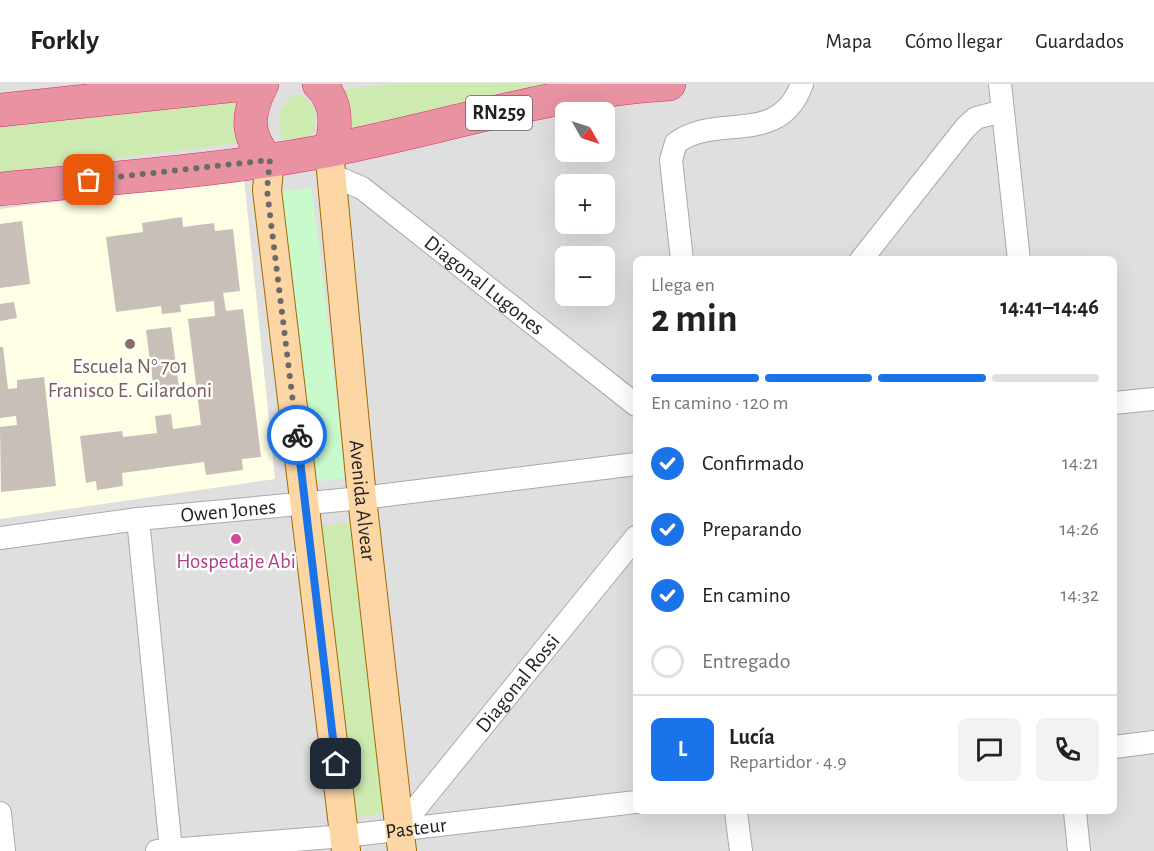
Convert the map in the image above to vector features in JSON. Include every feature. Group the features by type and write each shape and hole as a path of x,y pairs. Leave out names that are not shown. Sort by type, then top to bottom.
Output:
{"highway":[{"path":"0,110 247,84"},
{"path":"262,84 250,107 253,143 269,160"},
{"path":"319,84 332,101 336,130 330,158"},
{"name":"RN259","path":"0,189 269,160 330,158 576,96 669,84"}],"main road":[{"name":"Avenida Alvear","path":"330,158 362,498 401,840"},
{"path":"269,160 267,190 346,843"}],"street":[{"path":"682,256 671,160 676,143 696,131 754,127 778,117 798,95 802,84"},
{"path":"1000,84 1019,256"},
{"path":"864,256 966,127 976,118 1002,111"},
{"name":"Diagonal Lugones","path":"330,158 362,188 633,403"},
{"path":"1117,403 1154,399"},
{"name":"Owen Jones","path":"0,538 138,519 362,498 633,464"},
{"path":"138,519 164,850"},
{"name":"Diagonal Rossi","path":"401,840 633,541"},
{"path":"1117,747 1154,742"},
{"name":"Pasteur","path":"164,850 401,840 633,802"},
{"path":"0,813 4,851"},
{"path":"736,814 741,851"},
{"path":"1075,814 1079,851"}],"shaded area":[{"path":"0,84 1154,84 1154,851 0,851"},
{"name":"Escuela N° 701 Franisco E. Gilardoni","path":"244,178 275,479 0,519 0,209"}],"green space":[{"path":"391,84 550,84 352,130 341,125 337,101 347,89"},
{"path":"235,94 241,143 0,172 0,123"},
{"path":"292,95 303,95 315,109 315,130 310,137 286,142 281,137 279,113"},
{"path":"312,188 346,478 314,482 280,191"},
{"path":"353,522 387,813 355,817 321,526"}],"building":[{"path":"182,217 183,227 214,223 215,231 233,229 240,291 223,293 226,311 243,309 261,457 242,459 243,470 206,475 204,462 122,473 123,486 97,490 96,481 86,483 80,436 122,431 123,437 157,433 155,416 171,414 173,429 201,425 188,319 215,316 214,301 180,305 181,312 162,314 161,306 116,312 106,237 143,232 142,223"},
{"path":"22,221 30,284 0,288 0,224"},
{"path":"14,302 17,318 0,321 0,304"},
{"path":"171,327 179,388 154,391 146,330"},
{"path":"0,347 3,347 8,389 17,388 17,380 44,377 56,486 1,492 0,427 17,425 16,416 0,418"}],"way so far":[{"path":"89,180 270,160 267,190 297,435"}],"place":[{"name":"Escuela N° 701 Franisco E. Gilardoni","path":"130,344"},
{"name":"Hospedaje Abi","path":"236,539"}],"route":[{"path":"297,435 336,764"}]}
